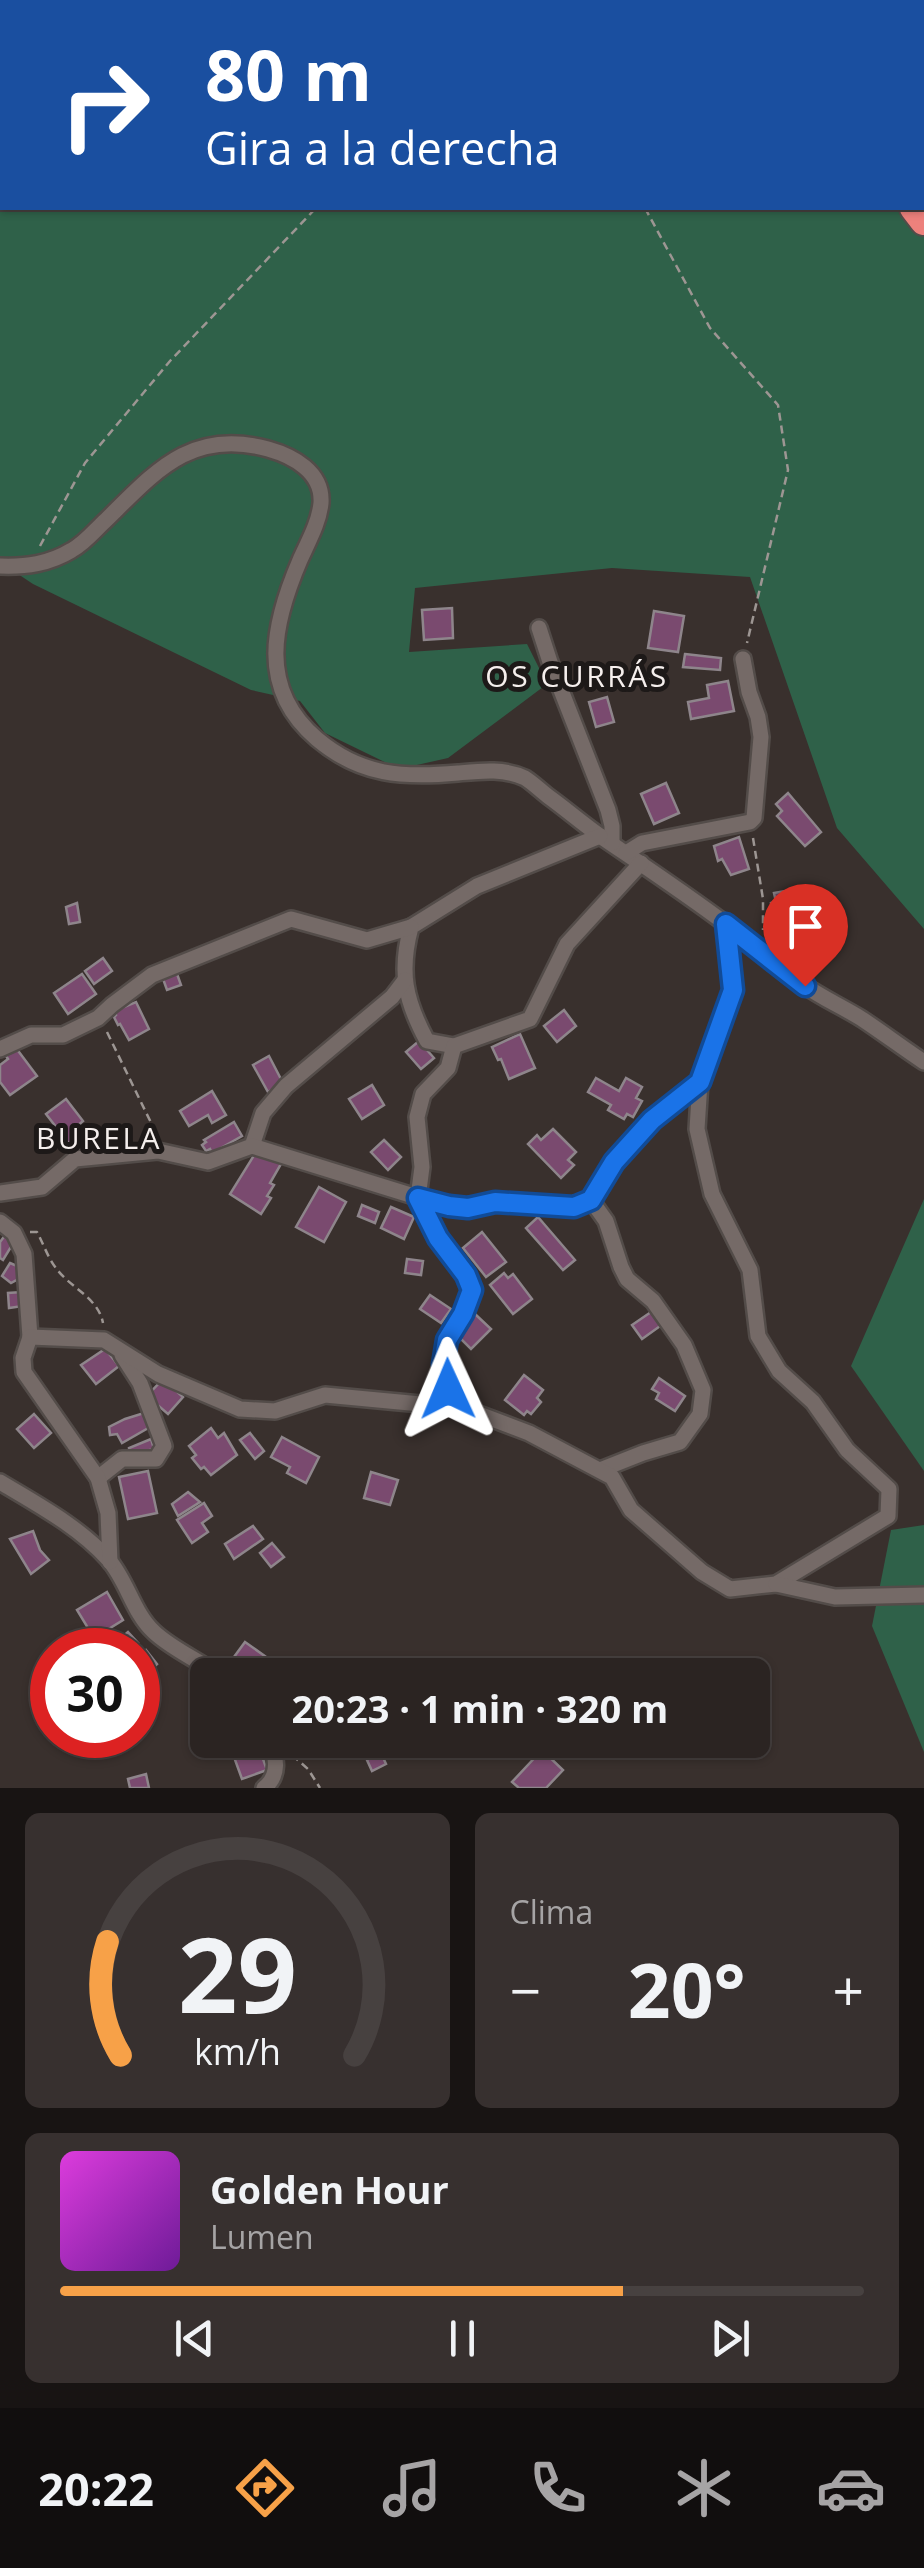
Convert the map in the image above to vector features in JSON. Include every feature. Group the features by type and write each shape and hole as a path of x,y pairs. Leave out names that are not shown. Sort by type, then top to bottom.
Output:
{"street":[{"path":"0,566 29,567 76,548 177,456 213,445 239,444 298,462 312,474 321,500 285,594 276,628 275,656 280,686 297,719 313,736 348,761 379,771 424,776 488,770 525,778 805,986 924,1062"},
{"path":"0,1050 31,1035 62,1035 98,1018 152,975 291,919 367,940 411,927 477,886 606,840 612,826 608,810 539,628"},
{"path":"626,853 642,843 750,822 754,818 761,737 743,659"},
{"path":"411,927 404,954 405,989 416,1021 428,1041 454,1046 530,1019 567,944 641,863"},
{"path":"726,924 733,990 700,1082 697,1129 712,1194 750,1270 758,1336 779,1371 813,1402 847,1450 888,1489 888,1516 776,1584"},
{"path":"252,1146 263,1113 286,1086 392,997 405,980"},
{"path":"454,1046 448,1068 423,1094 417,1117 422,1167 418,1198 472,1290 447,1340 443,1364 448,1389 463,1408"},
{"path":"0,1193 42,1186 76,1159 158,1151 208,1162 252,1146 449,1206 468,1208 495,1202 574,1207 591,1200 614,1162 652,1120 700,1082"},
{"path":"591,1200 606,1221 627,1279 653,1301 684,1345 702,1390 700,1414 680,1442 600,1470"},
{"path":"7,1228 24,1254 30,1337 23,1358 24,1372 98,1478 108,1513 110,1562"},
{"path":"30,1337 111,1344 158,1374 240,1409 275,1411 325,1396 463,1408 530,1433 612,1477 631,1510 702,1572 730,1588 776,1584 835,1597 924,1596"},
{"path":"98,1478 122,1459 156,1460 164,1446 140,1383 111,1344"},
{"path":"0,1482 80,1533 110,1562 150,1629 169,1645 194,1658"},
{"path":"264,1788 276,1771 276,1758"}],"path":[{"path":"29,567 85,463 170,361 314,210"},
{"path":"647,210 710,328 778,405 788,470 743,659"},
{"path":"750,822 763,899 761,952"},
{"path":"98,1018 156,1133 158,1151"},
{"path":"7,1228 37,1232 56,1270 90,1299 103,1317 111,1344"},
{"path":"296,1758 320,1788"}],"green space":[{"path":"0,210 924,210 924,929 837,828 750,577 612,568 415,588 409,652 527,644 547,684 448,758 399,769 325,733 300,701 251,690 33,584 0,562"},
{"path":"924,1199 924,1471 851,1366"},
{"path":"924,1525 924,1752 872,1626 891,1530"}],"building":[{"path":"452,608 453,638 424,640 422,610"},
{"path":"654,611 684,616 678,652 648,648"},
{"path":"685,654 721,658 720,670 683,667"},
{"path":"728,681 734,711 691,719 688,702 709,698 707,685"},
{"path":"607,697 614,722 596,727 589,702"},
{"path":"666,783 679,813 654,824 641,794"},
{"path":"788,793 821,832 805,846 777,816 782,811 776,804"},
{"path":"739,837 749,869 731,875 722,859 718,861 714,846"},
{"path":"803,888 808,919 797,921 799,930 781,933 778,913 773,914 771,903 776,902 774,893"},
{"path":"77,903 80,922 69,924 66,907"},
{"path":"103,958 112,971 94,984 85,971"},
{"path":"176,971 181,985 167,990 162,976"},
{"path":"82,974 96,994 68,1014 54,993"},
{"path":"136,1002 149,1029 129,1040 114,1011"},
{"path":"564,1010 576,1026 557,1042 544,1026"},
{"path":"520,1034 535,1068 509,1079 492,1047"},
{"path":"419,1041 434,1058 421,1069 406,1052"},
{"path":"16,1048 37,1076 10,1095 0,1082 0,1065"},
{"path":"269,1056 283,1083 268,1092 253,1065"},
{"path":"596,1078 619,1091 626,1078 642,1087 636,1098 642,1101 633,1117 627,1114 624,1119 608,1110 611,1105 588,1092"},
{"path":"372,1085 384,1105 362,1119 349,1099"},
{"path":"212,1091 226,1115 212,1123 208,1115 189,1126 180,1111"},
{"path":"66,1099 83,1121 76,1127 83,1136 70,1145 46,1114"},
{"path":"234,1122 242,1136 212,1153 210,1149 206,1151 204,1140"},
{"path":"553,1129 576,1152 568,1160 574,1165 561,1178 528,1144 537,1135 541,1140"},
{"path":"384,1140 401,1157 388,1170 371,1152"},
{"path":"258,1149 281,1164 270,1183 274,1185 267,1196 271,1198 261,1214 230,1194"},
{"path":"319,1187 346,1202 324,1242 296,1227"},
{"path":"362,1205 379,1212 375,1223 358,1216"},
{"path":"391,1207 414,1217 404,1239 381,1228"},
{"path":"538,1217 575,1260 563,1270 526,1228"},
{"path":"482,1232 506,1262 486,1277 463,1248"},
{"path":"6,1234 14,1242 3,1260 0,1242"},
{"path":"407,1259 423,1261 421,1275 405,1273"},
{"path":"10,1263 22,1268 22,1277 11,1283 2,1276"},
{"path":"504,1273 508,1278 513,1274 532,1299 513,1314 490,1285"},
{"path":"22,1292 23,1306 9,1308 8,1293"},
{"path":"430,1295 451,1309 441,1323 420,1309"},
{"path":"654,1310 663,1324 642,1339 632,1325"},
{"path":"475,1314 491,1329 471,1349 456,1334"},
{"path":"105,1349 119,1366 96,1384 81,1365"},
{"path":"524,1375 543,1390 537,1398 541,1402 531,1414 527,1411 524,1415 505,1400"},
{"path":"659,1378 685,1396 675,1411 656,1399 659,1393 652,1389"},
{"path":"163,1379 183,1397 168,1414 147,1396"},
{"path":"144,1413 150,1427 122,1443 117,1434 110,1435 109,1427"},
{"path":"34,1414 51,1433 34,1448 17,1429"},
{"path":"211,1428 218,1438 224,1433 237,1455 211,1475 192,1458 196,1455 189,1446"},
{"path":"250,1433 264,1451 255,1459 240,1440"},
{"path":"282,1437 319,1457 306,1483 287,1473 290,1467 271,1457"},
{"path":"151,1439 154,1449 130,1455 129,1448"},
{"path":"148,1471 157,1513 128,1519 119,1477"},
{"path":"371,1472 398,1480 390,1505 364,1498"},
{"path":"188,1492 200,1502 178,1516 172,1504"},
{"path":"204,1503 212,1516 202,1523 208,1532 192,1543 177,1520"},
{"path":"253,1526 263,1539 234,1559 225,1544"},
{"path":"33,1531 40,1550 49,1560 31,1574 10,1539"},
{"path":"272,1543 284,1557 271,1567 260,1553"},
{"path":"107,1592 123,1620 110,1628 88,1628 77,1610"},
{"path":"245,1642 268,1658 236,1658"},
{"path":"234,1758 263,1758 267,1770 242,1779"},
{"path":"383,1758 386,1764 372,1771 367,1760"},
{"path":"534,1758 550,1758 563,1770 546,1788 519,1788 512,1782"},
{"path":"146,1774 149,1788 130,1788 128,1779"}],"district":[{"name":"OS CURRÁS","path":"577,675"},
{"name":"BURELA","path":"99,1137"}],"route":[{"path":"448,1389 443,1364 447,1340 472,1290 418,1198 468,1208 495,1202 574,1207 591,1200 614,1162 652,1120 700,1082 733,990 726,924 805,986"}]}
